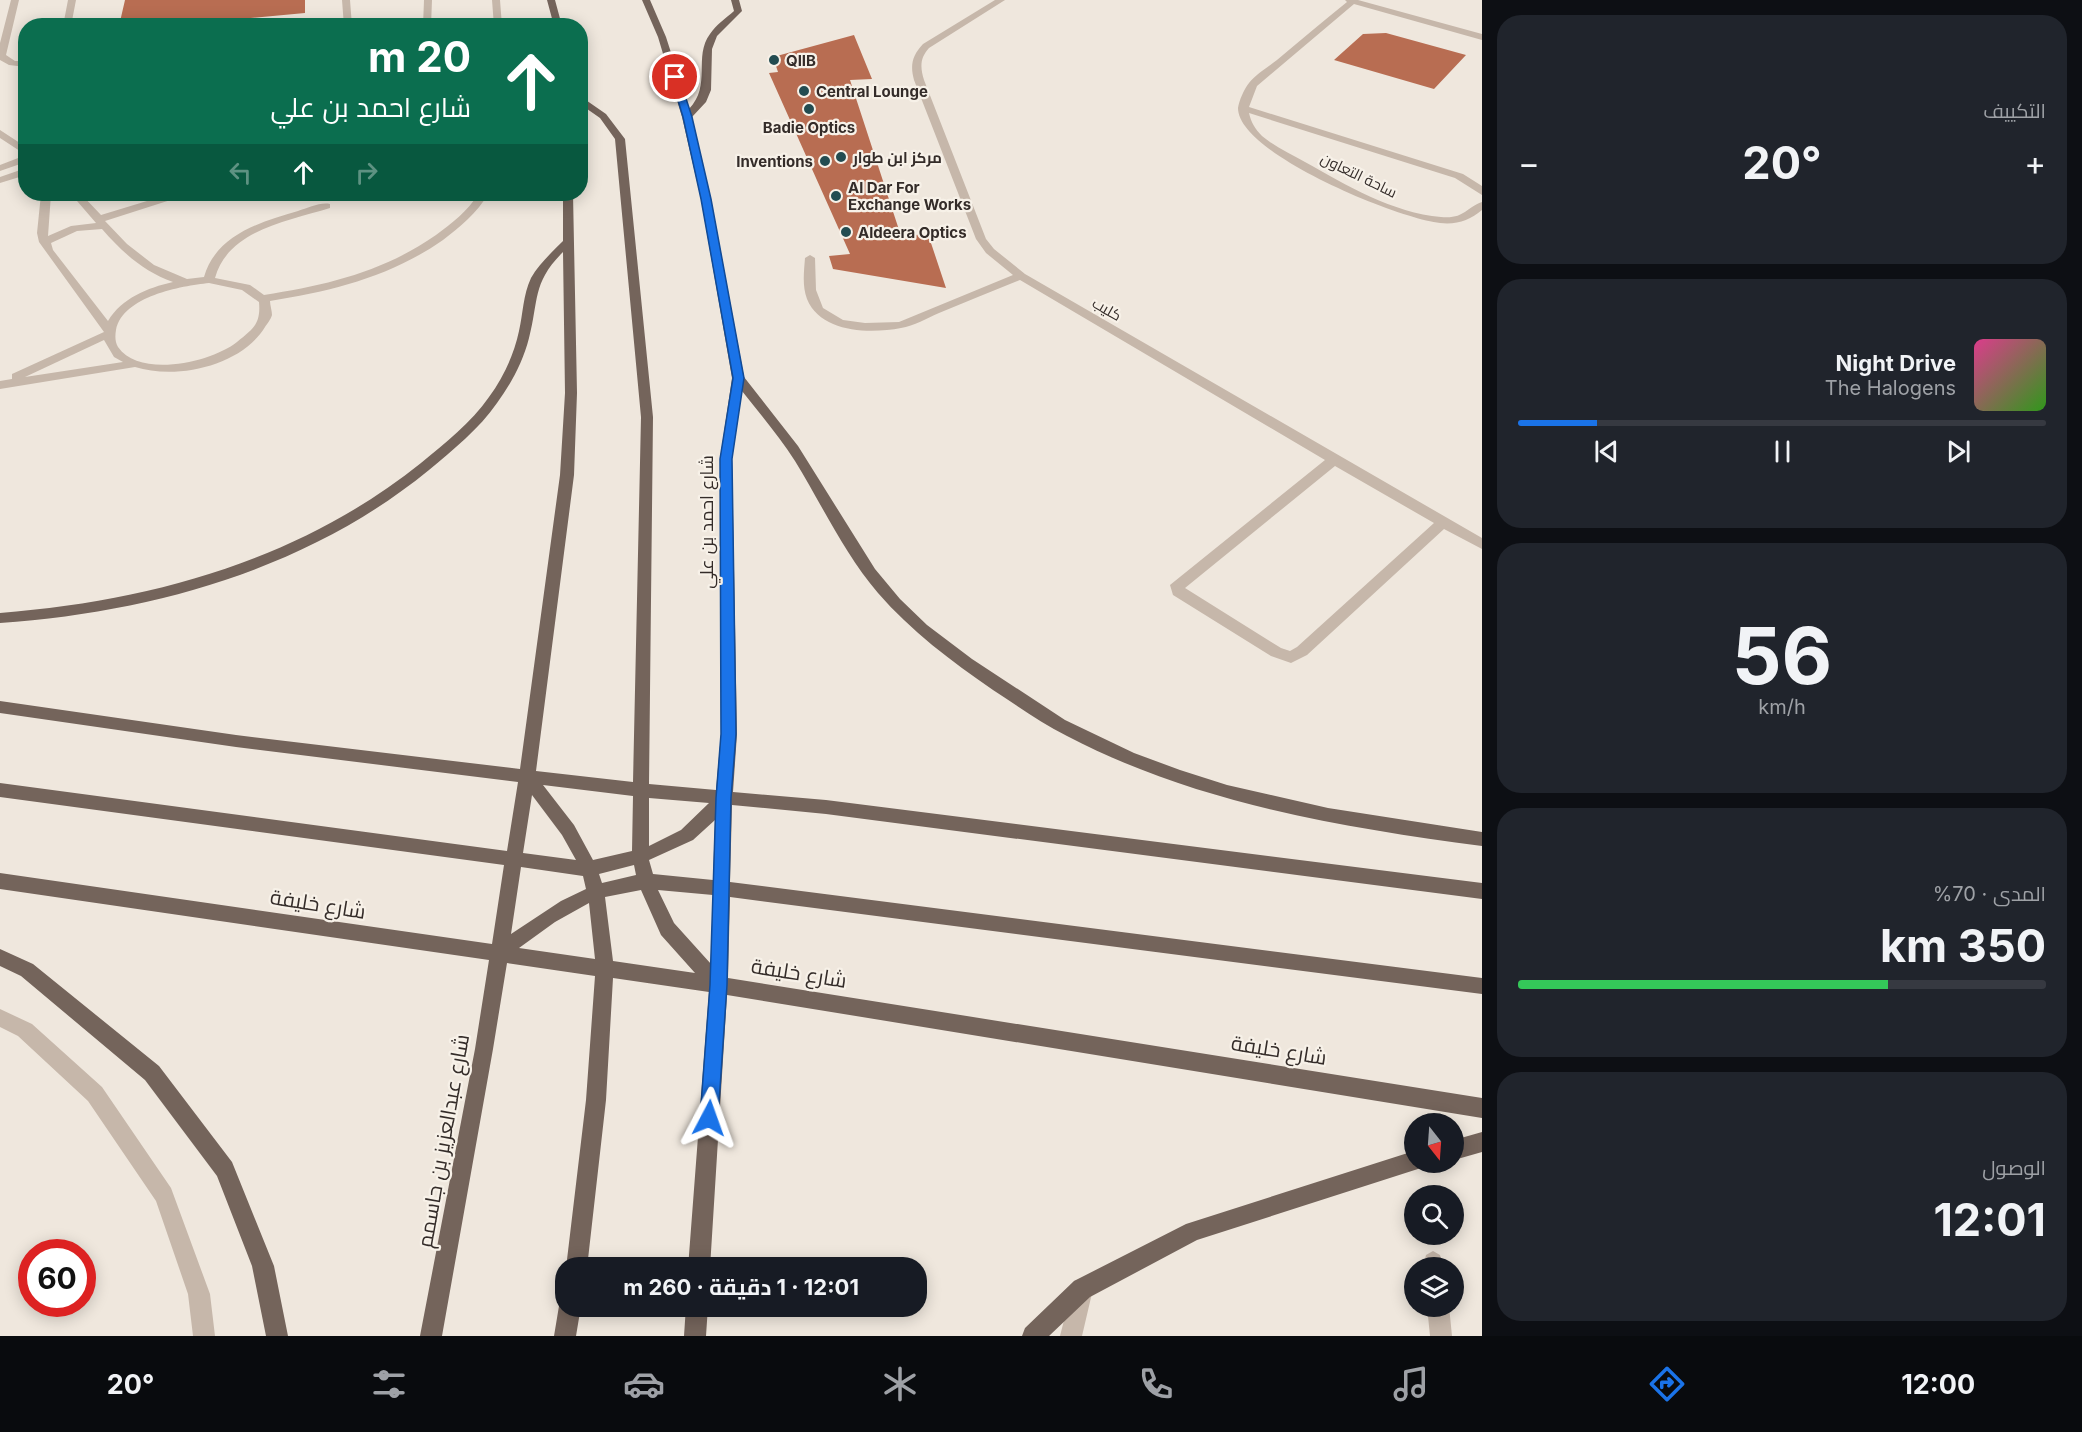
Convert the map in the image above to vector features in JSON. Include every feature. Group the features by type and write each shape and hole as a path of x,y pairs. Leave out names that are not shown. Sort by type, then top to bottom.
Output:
{"main road":[{"path":"551,0 556,18"},
{"name":"شارع احمد بن علي","path":"646,0 663,37 687,117 706,199 738,378 726,459 729,734 724,798 719,985"},
{"path":"687,117 700,102 706,90 710,42 718,29 738,11 735,0"},
{"path":"588,105 603,116 620,139 647,417 640,857 646,882 673,937 719,985 700,1257"},
{"path":"498,954 536,724 567,475 571,393 568,201"},
{"path":"0,618 33,617 131,602 227,575 338,527 421,472 477,420 498,393 513,366 523,340 536,280 549,261 570,240"},
{"path":"738,378 798,456 861,562 883,589 911,619 953,656 1033,708 1080,736 1144,763 1271,804 1344,819 1482,839"},
{"path":"0,707 236,741 640,790 826,807 1482,891"},
{"path":"526,776 562,820 587,868 596,891 606,970 584,1222 578,1257"},
{"path":"0,789 513,860 587,868 640,857 673,843 698,826 724,798"},
{"name":"شارع خليفة","path":"0,881 719,985 1482,1108"},
{"path":"498,954 560,909 596,891 646,882 721,888 1482,986"},
{"name":"شارع عبدالعزيز بن جاسمم","path":"431,1336 484,1049 498,954"},
{"path":"0,957 27,970 152,1073 225,1169 263,1266 277,1336"},
{"path":"1464,1147 1482,1142"},
{"path":"1033,1336 1082,1289 1192,1231 1404,1164"},
{"path":"565,1336 568,1317"},
{"path":"695,1336 696,1317"}],"street":[{"path":"15,0 1,56 6,61 18,65"},
{"path":"69,18 72,0"},
{"path":"346,0 347,18"},
{"path":"427,18 428,0"},
{"path":"496,0 497,18"},
{"name":"كليب","path":"1001,0 926,46 918,54 915,62 919,80 981,239 990,251 1021,276 1482,544"},
{"path":"1243,108 1247,92 1253,84 1351,1 1482,37"},
{"name":"ساحة التعاون","path":"1243,108 1459,176 1473,183 1482,192"},
{"name":"ساحة التعاون","path":"1243,108 1251,130 1263,143 1392,208 1437,221 1469,216 1482,205"},
{"path":"0,133 18,146"},
{"path":"0,168 18,161"},
{"path":"0,180 18,174"},
{"path":"0,385 109,332 113,321 124,308 141,297 184,282 209,280 233,282 252,288 263,299 267,312 263,326 251,340 231,353 207,363 181,368 155,369 133,364 113,352 109,332 53,258 42,233 45,201"},
{"path":"83,201 143,265 168,278 184,282"},
{"path":"45,242 75,228 103,223 161,201"},
{"path":"263,299 346,284 386,270 412,256 456,225 479,201"},
{"path":"209,280 214,261 231,243 257,229 326,206"},
{"path":"810,258 813,302 823,313 839,322 859,327 881,328 901,325 1021,276"},
{"path":"0,385 133,364"},
{"path":"1334,460 1180,582 1177,585 1178,591 1276,652 1291,657 1302,651 1443,522"},
{"path":"0,1018 25,1030 94,1094 164,1195 199,1294 204,1336"},
{"path":"1071,1336 1082,1289"},
{"path":"1439,1317 1441,1336"}],"building":[{"path":"125,0 305,0 305,13 251,18 121,18"},
{"path":"1386,33 1466,55 1434,89 1334,60 1363,34"},
{"name":"مركز ابن طوار","path":"854,35 872,79 850,80 901,236 928,234 946,288 833,269 829,256 850,254 769,73 778,72 773,57"}],"place":[{"name":"QIIB","path":"774,60"},
{"name":"Central Lounge","path":"804,91"},
{"name":"Badie Optics","path":"809,109"},
{"name":"مركز ابن طوار","path":"841,157"},
{"name":"Inventions","path":"825,161"},
{"name":"Al Dar For Exchange Works","path":"836,196"},
{"name":"Aldeera Optics","path":"846,232"}],"route":[{"path":"675,77 706,199 738,378 726,459 729,734 724,798 719,985 709,1118"}]}
